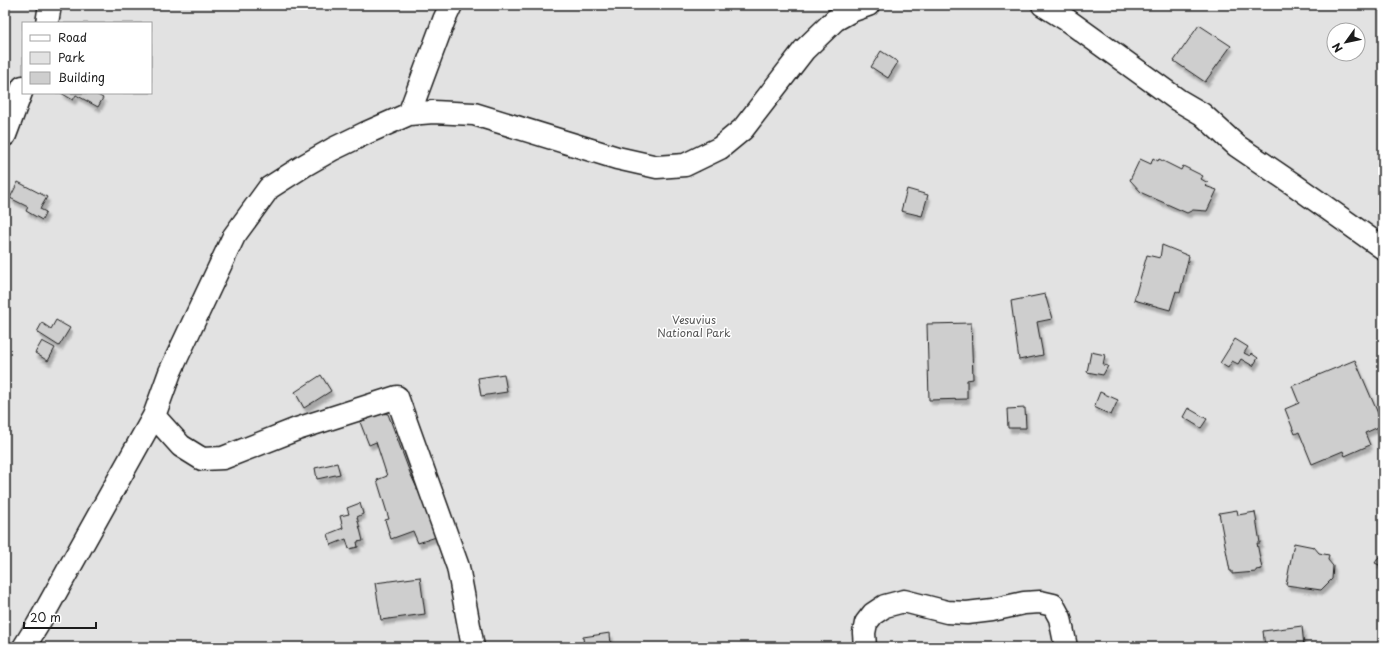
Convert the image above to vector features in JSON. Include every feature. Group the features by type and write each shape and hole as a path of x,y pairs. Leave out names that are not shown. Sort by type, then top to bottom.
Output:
{"street":[{"path":"47,22 50,5"},
{"path":"409,114 451,5"},
{"path":"24,647 41,620 154,416 170,372 234,236 269,188 333,149 409,114 433,112 474,114 617,158 657,167 685,165 720,148 743,129 804,50 835,20 851,11 868,5"},
{"path":"1043,5 1073,24 1178,100 1202,114 1237,146 1383,248"},
{"path":"5,135 22,90"},
{"path":"154,416 181,446 202,459 223,458 297,429 397,397 458,567 473,647"},
{"path":"865,647 864,633 866,623 873,614 886,606 904,601 947,612 967,613 992,610 1024,603 1040,602 1053,605 1060,618 1066,647"}],"green space":[{"name":"Vesuvius National Park","path":"5,5 1383,5 1383,647 5,647"}],"building":[{"path":"1199,25 1231,46 1205,82 1174,61"},
{"path":"881,51 898,62 888,78 871,67"},
{"path":"63,94 96,94 103,98 98,107 76,95 73,100"},
{"path":"1153,158 1158,161 1159,159 1181,170 1183,166 1203,176 1201,179 1208,183 1205,186 1217,190 1207,211 1193,210 1187,213 1142,193 1130,180 1140,159 1151,164"},
{"path":"18,182 47,197 40,209 46,212 42,220 26,211 28,207 10,198"},
{"path":"907,189 928,195 922,216 901,211"},
{"path":"1162,245 1189,256 1180,293 1176,291 1170,310 1134,300 1147,255 1160,258"},
{"path":"1045,294 1052,319 1037,322 1043,355 1019,360 1011,301"},
{"path":"56,320 70,328 59,346 37,332 42,323 51,329"},
{"path":"971,323 973,379 967,380 967,399 929,400 927,324"},
{"path":"1235,339 1248,347 1244,353 1250,356 1251,353 1258,358 1253,366 1241,359 1238,364 1232,361 1228,368 1220,363"},
{"path":"42,341 55,348 48,361 35,353"},
{"path":"1091,352 1105,355 1103,365 1108,366 1103,375 1087,372"},
{"path":"1355,360 1383,425 1365,433 1370,445 1345,456 1343,451 1312,464 1299,432 1295,434 1285,409 1299,403 1292,386"},
{"path":"504,374 507,392 481,396 478,378"},
{"path":"321,375 331,391 304,408 295,392"},
{"path":"1100,392 1118,400 1111,415 1094,407"},
{"path":"1025,408 1026,428 1008,428 1007,409"},
{"path":"1188,408 1207,419 1201,428 1183,417"},
{"path":"381,413 388,414 410,473 439,536 418,543 413,531 391,539 385,520 389,519 377,480 387,476 376,442 369,445 360,422"},
{"path":"337,463 340,474 317,479 315,468"},
{"path":"360,503 363,514 357,517 363,541 357,542 358,547 349,549 346,539 331,545 328,534 343,528 340,516 349,514 347,508"},
{"path":"1237,510 1238,515 1255,512 1260,543 1257,543 1262,569 1256,570 1256,572 1232,574 1232,571 1230,571 1219,513"},
{"path":"1294,543 1314,547 1319,553 1329,555 1328,560 1333,566 1332,579 1321,590 1286,585"},
{"path":"1383,551 1383,567 1375,563"},
{"path":"420,577 425,614 381,620 375,583"},
{"path":"1302,626 1304,647 1265,647 1263,631"},
{"path":"610,633 611,647 584,647 583,637"}]}
